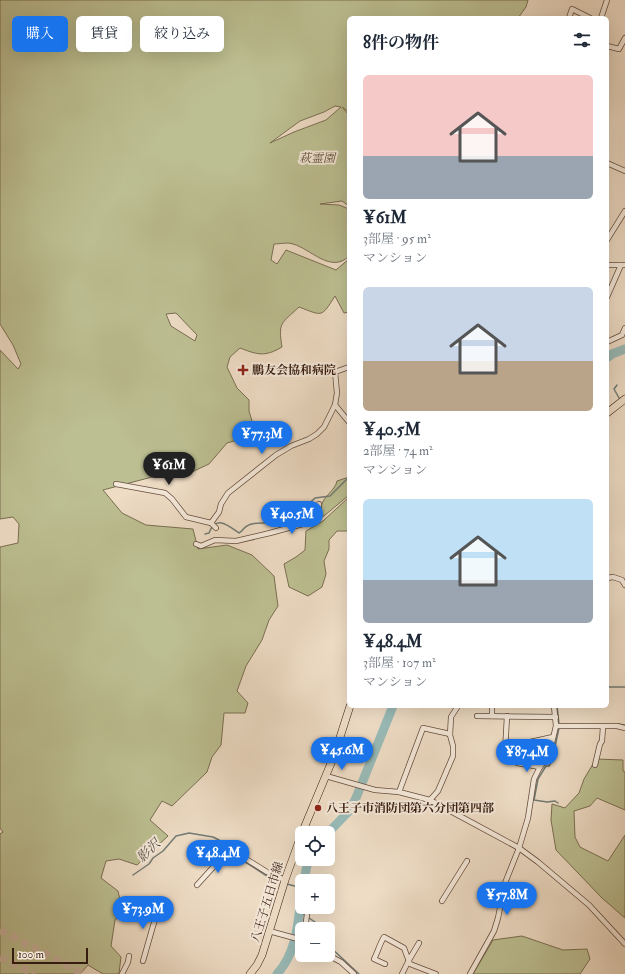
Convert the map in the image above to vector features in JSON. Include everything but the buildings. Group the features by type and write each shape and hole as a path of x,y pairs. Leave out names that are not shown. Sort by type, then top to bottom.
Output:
{"main road":[{"path":"609,411 625,399"},
{"name":"八王子五日市線","path":"305,826 338,745 349,708"},
{"name":"八王子五日市線","path":"250,974 261,958 284,882 295,852"}],"street":[{"path":"602,16 608,0"},
{"path":"570,16 572,9 586,16"},
{"path":"609,46 619,49 625,38"},
{"path":"609,164 625,171"},
{"path":"609,237 625,211"},
{"path":"609,265 623,265 609,293"},
{"path":"609,341 624,334 625,328"},
{"path":"211,523 219,512 221,504 228,493 276,454 309,439 324,427 335,405 337,393 335,372 347,368"},
{"path":"335,405 347,420"},
{"path":"116,484 165,493 172,499 186,517 211,523 216,528"},
{"path":"196,544 201,546 215,540 236,541 318,520 319,504"},
{"path":"609,578 623,577 625,586"},
{"path":"430,800 438,791 453,756 453,746 450,734 451,717 457,708"},
{"path":"492,708 492,716"},
{"path":"470,974 494,931 505,883 519,848 528,818 534,779 540,767 549,756 556,726 554,708"},
{"path":"478,716 556,717"},
{"path":"505,752 508,716"},
{"path":"556,726 625,728"},
{"path":"595,765 602,740 603,727"},
{"path":"400,792 423,728 450,734"},
{"path":"530,742 553,738"},
{"path":"517,763 540,767"},
{"path":"326,776 369,788 400,792 430,800 519,848 589,905 625,944"},
{"path":"197,885 227,852 233,851 284,882"},
{"path":"442,901 466,861"},
{"path":"143,961 160,905"},
{"path":"269,931 295,938"},
{"path":"385,964 374,959 378,952 377,949 384,937 404,948 410,964 436,974"},
{"path":"402,974 408,960 420,943"},
{"path":"122,974 128,962 129,956"},
{"path":"335,959 341,962 354,974"}],"green space":[{"name":"萩霊園","path":"0,0 528,0 526,7 519,16 347,16 347,111 342,107 347,113 347,205 342,201 320,204 339,205 347,208 347,257 342,261 328,261 321,259 291,243 286,243 274,244 271,260 277,264 286,250 336,270 347,261 347,312 344,313 335,296 324,312 321,313 299,307 282,324 280,333 282,347 266,354 240,348 230,357 227,367 237,388 249,400 249,411 254,428 241,439 227,443 209,464 181,477 152,477 103,490 122,513 146,525 193,529 198,549 227,545 252,555 274,576 278,606 269,620 262,640 246,666 237,691 248,703 245,713 224,713 221,745 212,757 207,772 172,806 162,801 150,820 168,836 137,865 119,859 106,861 101,878 118,891 123,913 115,920 111,946 121,957 119,973 117,974 103,974 88,965 80,974 0,974 0,834 3,832 0,828 0,547 18,543 19,524 13,517 0,519 0,350 18,369 21,364 13,345 0,324","holes":["335,106 341,107 326,120 294,132 270,143 300,121","176,313 197,335 195,341 171,326 166,314"]},
{"path":"347,478 347,497 324,516 320,517 322,503 334,488 337,481"},
{"path":"347,499 347,531 337,531 329,540 329,549 324,561 326,574 322,587 308,596 289,587 284,564 305,550 306,531 323,521"},
{"path":"596,759 623,760 623,771 625,772 625,810 597,798 590,806 574,811 575,837 580,847 608,861 625,835 625,918 602,898 556,850 551,820 552,804 565,808 579,793 584,779"},
{"path":"522,936 563,950 587,949 590,959 580,974 473,974 493,940"}],"waterway":[{"path":"609,356 625,349"},
{"path":"617,385 614,389 619,398"},
{"path":"205,534 209,533 212,527 219,523 223,523 239,533 251,524 267,523 275,513 279,511 295,513 303,509 315,498 330,496 347,479"},
{"path":"609,687 625,687"},
{"path":"335,826 349,811 356,798 392,708"},
{"path":"557,708 559,724"},
{"path":"617,724 625,725"},
{"path":"558,803 555,801 547,802 534,800 538,779 546,766 549,766 552,761 559,728"},
{"name":"影沢","path":"133,875 149,864 153,858 163,851 176,836 189,833 213,837 230,849"},
{"name":"影沢","path":"231,853 267,876 281,882"},
{"path":"305,874 307,866"},
{"name":"影沢","path":"287,884 295,886"},
{"path":"277,974 284,965 293,945 299,914"},
{"path":"309,918 315,922"},
{"path":"335,952 359,974"}],"tunnel":[{"path":"0,930 84,974"},
{"path":"0,957 35,974"}],"place":[{"name":"鵬友会協和病院","path":"243,370"},
{"name":"八王子市消防団第六分団第四部","path":"318,808"}]}
